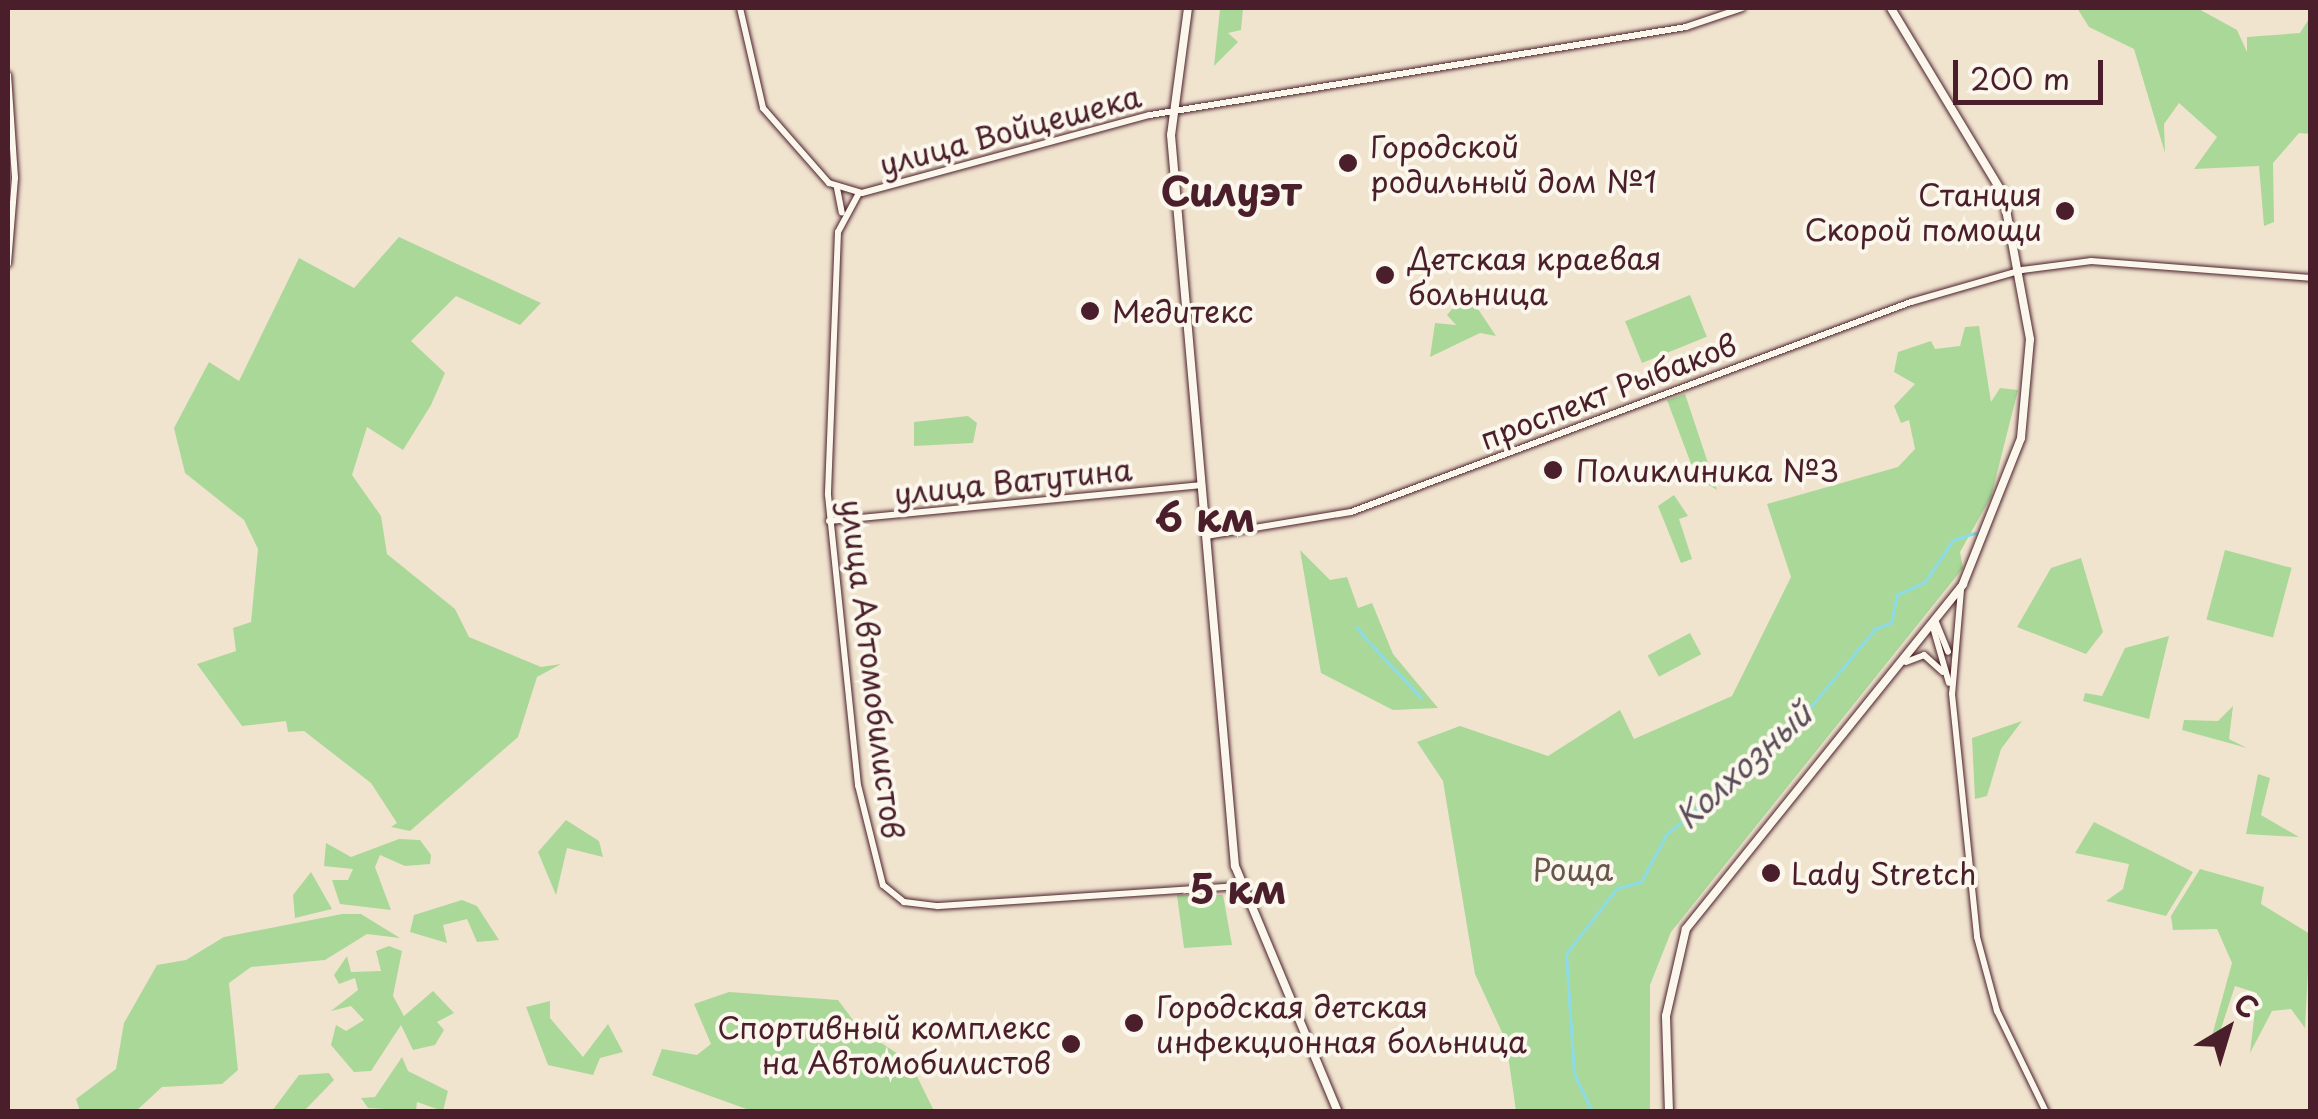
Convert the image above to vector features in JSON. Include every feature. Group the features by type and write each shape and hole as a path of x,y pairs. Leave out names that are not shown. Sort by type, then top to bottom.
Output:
{"main road":[{"path":"740,8 759,101 836,188 860,192 842,214"},
{"path":"1188,8 1172,112 1236,886 1293,987 1338,1112"},
{"name":"улица Войцешека","path":"860,192 1172,112 1686,28 1742,8"},
{"path":"1669,1112 1667,1005 1686,929 1906,662 1962,584 2006,487 2032,386 2022,270 1990,166 1890,8"},
{"path":"8,75 8,264"},
{"name":"улица Автомобилистов","path":"836,188 842,214 828,521 863,812 892,896 948,906 1236,886"},
{"name":"проспект Рыбаков","path":"1206,536 1351,512 1912,302 2022,270 2091,261 2310,278"},
{"name":"улица Ватутина","path":"828,521 1202,485"},
{"path":"1949,672 1962,584"},
{"path":"1935,624 1949,672 1984,968 2046,1112"},
{"path":"1906,662 1924,656 1949,672"}],"green space":[{"path":"2077,8 2197,8 2237,30 2247,52 2247,37 2300,33 2310,17 2310,134 2299,133 2273,163 2274,222 2264,226 2259,166 2194,169 2217,137 2179,103 2164,124 2165,153 2134,49 2089,27"},
{"path":"1220,9 1243,9 1241,30 1228,33 1238,42 1214,66"},
{"path":"399,237 541,303 520,325 456,296 411,341 445,373 431,405 403,450 367,427 352,475 381,516 387,554 455,609 469,637 541,667 561,664 537,677 518,737 410,831 391,827 397,823 371,783 304,731 288,732 286,721 242,726 197,664 236,651 233,628 251,622 258,549 244,520 185,473 174,428 209,362 239,381 299,258 354,288"},
{"path":"1690,295 1707,337 1642,363 1625,321"},
{"path":"1458,302 1474,303 1496,336 1480,333 1430,357 1435,323 1456,325 1447,315"},
{"name":"Роща","path":"1979,326 1991,402 2000,388 2018,390 1991,497 1960,552 1963,568 1671,932 1650,985 1650,1111 1516,1111 1506,1041 1475,974 1443,781 1417,742 1460,726 1548,756 1620,710 1634,739 1732,696 1791,577 1767,504 1898,467 1915,449 1909,420 1901,423 1894,406 1915,384 1894,372 1898,352 1931,341 1935,349 1960,346 1965,327"},
{"path":"1685,394 1717,490 1696,477 1667,400"},
{"path":"968,416 977,423 973,443 914,446 914,422"},
{"path":"1674,495 1688,516 1679,519 1692,559 1681,563 1658,506"},
{"path":"1300,550 1330,580 1347,577 1358,608 1372,603 1393,654 1438,708 1393,710 1321,673"},
{"path":"2225,550 2292,568 2273,637 2206,620"},
{"path":"2081,558 2103,632 2086,654 2017,627 2051,568"},
{"path":"1690,633 1701,654 1659,677 1648,656"},
{"path":"2169,636 2149,719 2083,701 2085,693 2102,696 2125,648"},
{"path":"2233,706 2229,739 2247,748 2182,730 2184,720 2218,721"},
{"path":"2022,721 2001,749 1987,796 1975,799 1972,738"},
{"path":"2258,774 2270,778 2261,815 2299,837 2246,834"},
{"path":"566,820 599,841 603,857 567,848 556,895 538,852"},
{"path":"2094,822 2193,872 2166,916 2106,901 2123,889 2129,864 2075,853"},
{"path":"399,839 420,840 431,855 430,864 405,866 380,855 375,867 391,910 340,904 332,880 348,880 353,869 324,866 326,843 351,857"},
{"path":"2200,869 2264,887 2261,904 2310,934 2305,1028 2291,1009 2272,1011 2250,1053 2257,993 2235,986 2215,1047 2210,1043 2232,963 2217,929 2173,930 2171,916"},
{"path":"311,872 332,909 295,918 293,895"},
{"path":"1177,895 1223,895 1232,945 1184,948"},
{"path":"462,900 477,906 499,940 477,942 467,919 443,925 447,943 410,932 414,915"},
{"path":"342,914 361,914 400,938 367,934 325,960 251,967 229,983 238,1070 222,1084 162,1087 136,1111 80,1111 76,1099 116,1069 124,1023 157,965 186,960 224,937"},
{"path":"389,946 402,951 393,996 404,1016 433,991 454,1013 437,1022 444,1030 435,1045 413,1050 401,1025 371,1071 354,1072 331,1045 336,1025 346,1031 364,1020 351,1006 331,1011 358,990 355,978 339,984 334,975 347,956 351,972 381,971 376,951"},
{"path":"729,992 838,1000 859,1028 910,1062 934,1111 752,1111 652,1075 662,1049 697,1055 711,1044 694,1004"},
{"path":"550,1001 550,1018 583,1057 608,1024 623,1052 600,1058 593,1075 548,1065 526,1007"},
{"path":"402,1057 408,1071 448,1091 443,1111 417,1102 416,1111 368,1108 361,1098 375,1097"},
{"path":"329,1073 334,1080 304,1111 272,1111 299,1075"}],"waterway":[{"name":"Колхозный","path":"1668,833 1790,732 1875,629 1891,623 1897,595 1925,582 1953,540 1975,533"},
{"path":"1357,627 1368,641"},
{"path":"1371,644 1421,697"},
{"name":"Колхозный","path":"1592,1112 1574,1074 1566,954 1617,888 1641,882 1666,835"}],"place":[{"name":"Городской родильный дом №1","path":"1348,163"},
{"name":"Станция Скорой помощи","path":"2065,211"},
{"name":"Детская краевая больница","path":"1385,275"},
{"name":"Медитекс","path":"1090,311"},
{"name":"Поликлиника №3","path":"1553,470"},
{"name":"Lady Stretch","path":"1771,873"},
{"name":"Городская детская инфекционная больница","path":"1134,1023"},
{"name":"Спортивный комплекс на Автомобилистов","path":"1071,1044"}],"district":[{"name":"Силуэт","path":"1231,190"},
{"name":"6 км","path":"1205,516"},
{"name":"5 км","path":"1238,888"}]}
